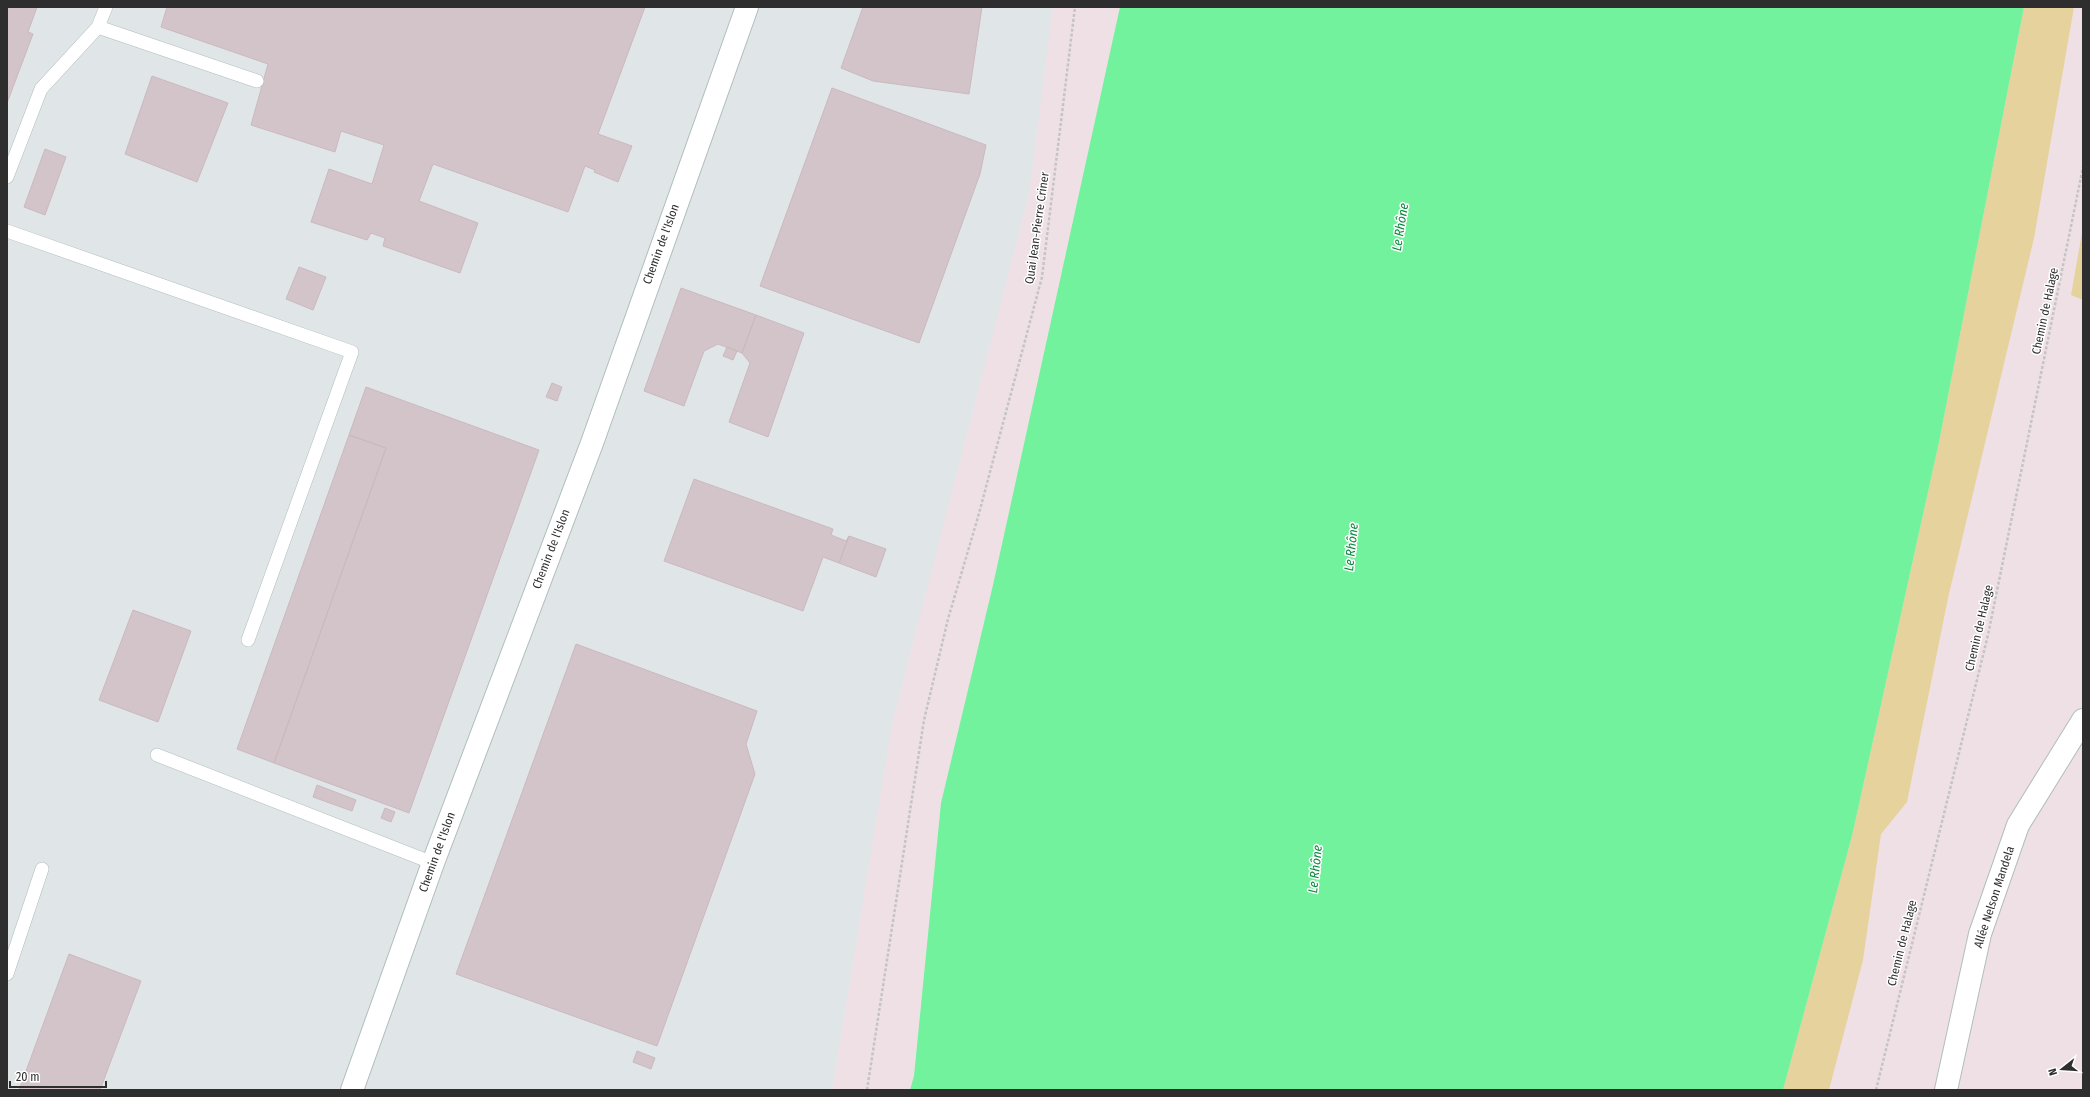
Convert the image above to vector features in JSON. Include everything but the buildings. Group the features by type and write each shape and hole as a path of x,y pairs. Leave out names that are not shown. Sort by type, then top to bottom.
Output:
{"street":[{"name":"Chemin de l'Islon","path":"352,1090 433,864 592,442 747,7"},
{"name":"Allée Nelson Mandela","path":"1946,1090 1980,934 2018,825 2083,720"}],"lane":[{"path":"7,177 41,89 98,27 106,7"},
{"path":"98,27 257,81"},
{"path":"7,232 352,352 248,640"},
{"path":"157,755 433,864"},
{"path":"7,974 42,869"}],"path":[{"name":"Quai Jean-Pierre Criner","path":"867,1090 924,720 948,619 978,517 1042,277 1075,7"},
{"name":"Chemin de Halage","path":"1876,1090 1988,635 2083,167"}],"shaded area":[{"path":"7,7 1053,7 1029,194 892,724 832,1090 7,1090"},
{"path":"2024,7 2074,7 2034,238 1948,598 1907,802 1881,834 1863,960 1829,1090 1783,1090 1852,836 1939,442"},
{"path":"2083,227 2083,300 2071,295"}],"water":[{"name":"Le Rhône","path":"1120,7 2024,7 1939,442 1852,836 1783,1090 910,1090 914,1076 941,803 993,585"}]}
